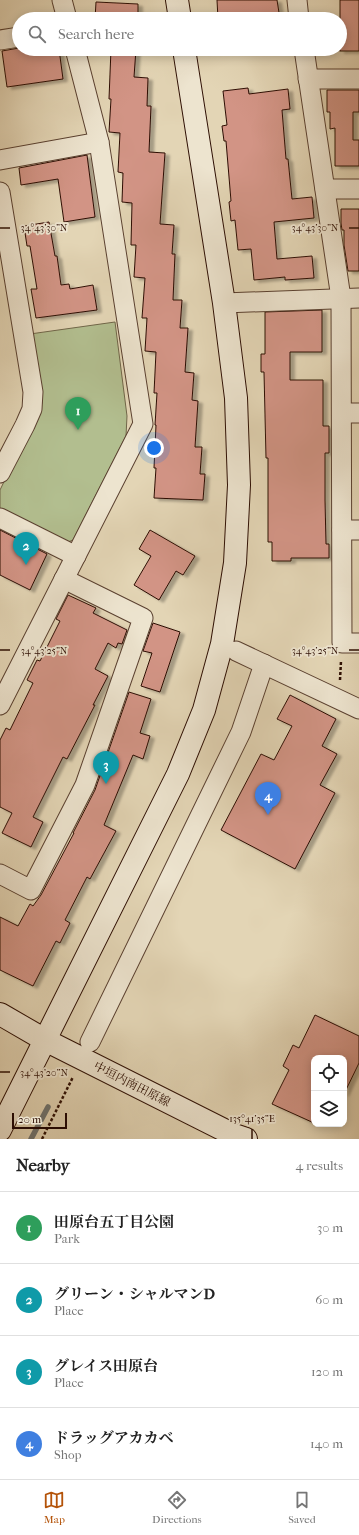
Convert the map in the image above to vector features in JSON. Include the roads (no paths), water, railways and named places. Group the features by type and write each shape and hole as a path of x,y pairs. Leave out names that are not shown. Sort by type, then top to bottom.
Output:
{"street":[{"path":"62,0 65,12"},
{"path":"177,0 179,12"},
{"path":"297,0 299,12"},
{"path":"0,40 12,38"},
{"path":"0,705 143,424 100,142 77,56"},
{"path":"0,1130 178,774 204,710 222,644 235,563 239,485 236,398 224,303 185,56"},
{"path":"305,56 325,189 350,298 351,643"},
{"path":"308,79 359,79"},
{"path":"0,160 100,142"},
{"path":"325,189 359,189"},
{"path":"0,192 33,392 32,409 0,473"},
{"path":"224,303 350,298"},
{"path":"0,518 76,556"},
{"path":"0,874 31,890 85,785 143,618 64,579"},
{"path":"236,651 359,709"},
{"path":"90,1042 241,732 264,664"},
{"name":"中垣内南田原線","path":"0,1014 45,1040 234,1135 246,1139"}],"waterway":[{"path":"31,1139 48,1107"}],"place":[{"name":"田原台五丁目公園","path":"78,430"},
{"name":"グリーン・シャルマンD","path":"26,565"},
{"name":"グレイス田原台","path":"106,784"},
{"name":"ドラッグアカカベ","path":"268,815"}]}
